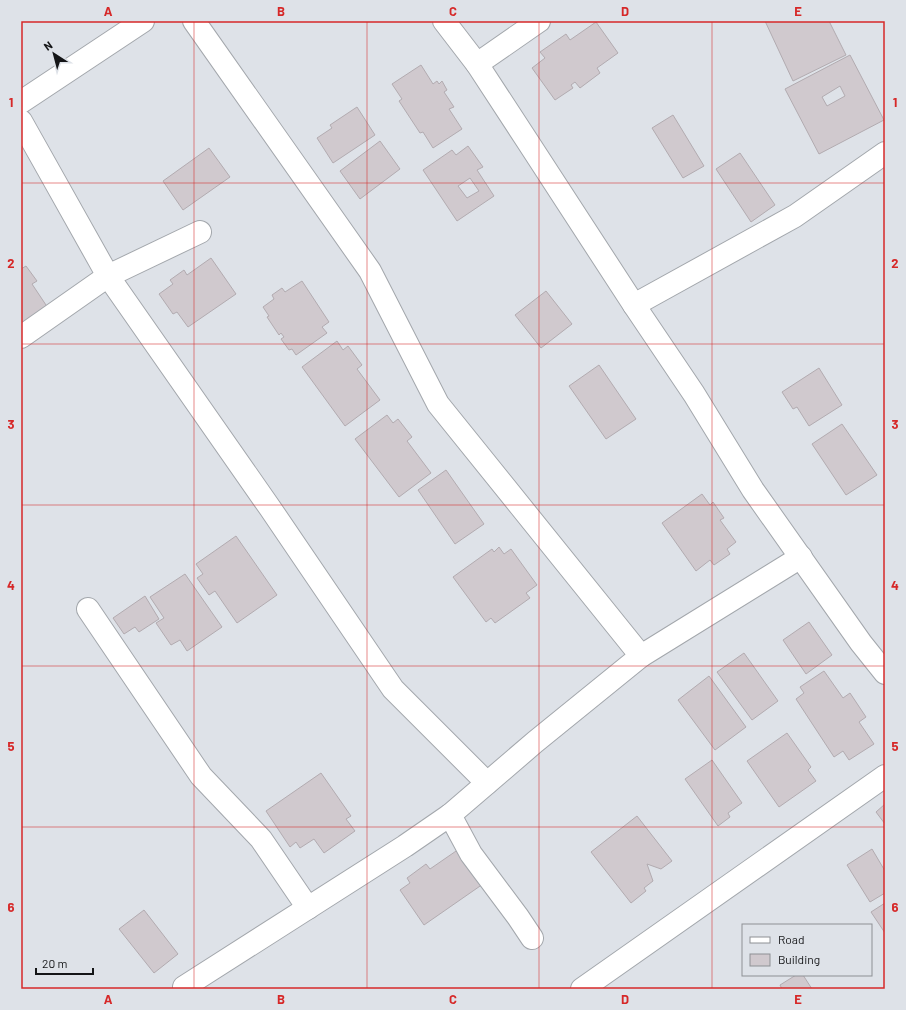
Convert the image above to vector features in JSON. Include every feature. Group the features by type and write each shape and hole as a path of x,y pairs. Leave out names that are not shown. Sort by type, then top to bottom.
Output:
{"street":[{"path":"21,102 143,21"},
{"path":"194,21 370,271 438,404 641,656"},
{"path":"444,21 477,64 634,305 694,394 753,490 861,643 885,672"},
{"path":"477,64 539,21"},
{"path":"21,122 108,276 270,508 393,689 487,783"},
{"path":"634,305 795,216 885,153"},
{"path":"21,337 108,276 200,232"},
{"path":"184,986 405,846 450,815 535,742 641,656 801,557"},
{"path":"88,609 201,776 261,839 308,908"},
{"path":"582,989 885,776"},
{"path":"450,815 471,854 532,938"}],"building":[{"path":"765,21 829,21 846,55 793,81"},
{"path":"596,22 618,53 597,68 600,73 580,88 575,82 571,85 573,88 555,100 532,68 545,58 540,52 566,34 570,40"},
{"path":"850,55 884,120 819,154 785,89","holes":["840,86 845,96 827,106 822,97"]},
{"path":"421,65 433,84 437,81 439,84 442,81 447,90 444,92 454,107 449,109 462,129 433,148 423,132 420,133 399,101 402,99 392,84"},
{"path":"357,107 375,135 333,163 317,138 332,128 330,125"},
{"path":"673,115 704,166 683,178 652,128"},
{"path":"380,141 400,169 360,199 340,171"},
{"path":"468,146 483,167 477,170 494,196 457,221 423,170 452,150 456,155","holes":["470,178 479,191 467,198 458,186"]},
{"path":"209,148 230,177 183,210 163,181"},
{"path":"740,153 775,205 751,222 716,169"},
{"path":"211,258 236,294 188,327 177,312 173,314 159,294 173,284 170,280 184,270 187,275"},
{"path":"26,266 37,281 32,284 48,308 21,327 21,269"},
{"path":"302,281 329,322 322,327 327,333 296,355 292,349 289,350 281,339 284,337 281,333 279,335 267,317 269,316 263,307 274,299 272,295 282,288 285,292"},
{"path":"546,291 572,324 541,348 515,315"},
{"path":"337,341 343,350 348,346 362,365 357,369 380,400 345,426 302,367"},
{"path":"599,365 636,419 606,439 569,386"},
{"path":"819,368 842,405 809,426 797,407 793,409 782,392"},
{"path":"387,415 393,423 398,419 412,437 407,441 431,473 399,497 355,439"},
{"path":"842,424 877,475 846,495 812,444"},
{"path":"446,470 484,524 455,544 418,490"},
{"path":"702,494 710,505 713,502 724,518 720,520 736,542 727,549 730,554 714,565 710,560 696,571 662,523"},
{"path":"236,536 277,595 237,623 215,591 209,595 197,578 203,574 196,564"},
{"path":"499,547 504,554 511,549 537,585 526,593 530,598 495,623 491,618 486,622 453,577 492,549 494,552"},
{"path":"185,574 222,627 187,651 180,640 171,645 156,623 164,618 150,597"},
{"path":"145,596 159,619 139,632 135,627 124,634 113,618"},
{"path":"809,622 832,655 806,674 783,640"},
{"path":"744,653 778,701 752,720 717,672"},
{"path":"824,671 843,698 850,693 866,717 859,722 874,744 849,760 843,751 834,757 796,699 804,693 800,687"},
{"path":"709,676 746,727 715,750 678,700"},
{"path":"787,733 811,767 808,770 816,781 779,807 747,761"},
{"path":"712,760 742,803 728,813 730,817 718,826 685,779"},
{"path":"321,773 351,816 346,819 355,831 324,853 314,839 300,848 296,842 290,847 266,811"},
{"path":"885,804 885,824 876,812"},
{"path":"637,816 672,861 661,869 647,864 653,881 644,888 646,891 631,903 591,852"},
{"path":"459,849 483,884 424,925 400,890 410,883 407,878 426,864 430,869"},
{"path":"872,849 885,871 885,893 870,902 847,865"},
{"path":"885,903 885,933 871,912"},
{"path":"144,910 178,954 154,973 119,929"},
{"path":"794,976 804,976 812,989 782,989 780,985"}]}
